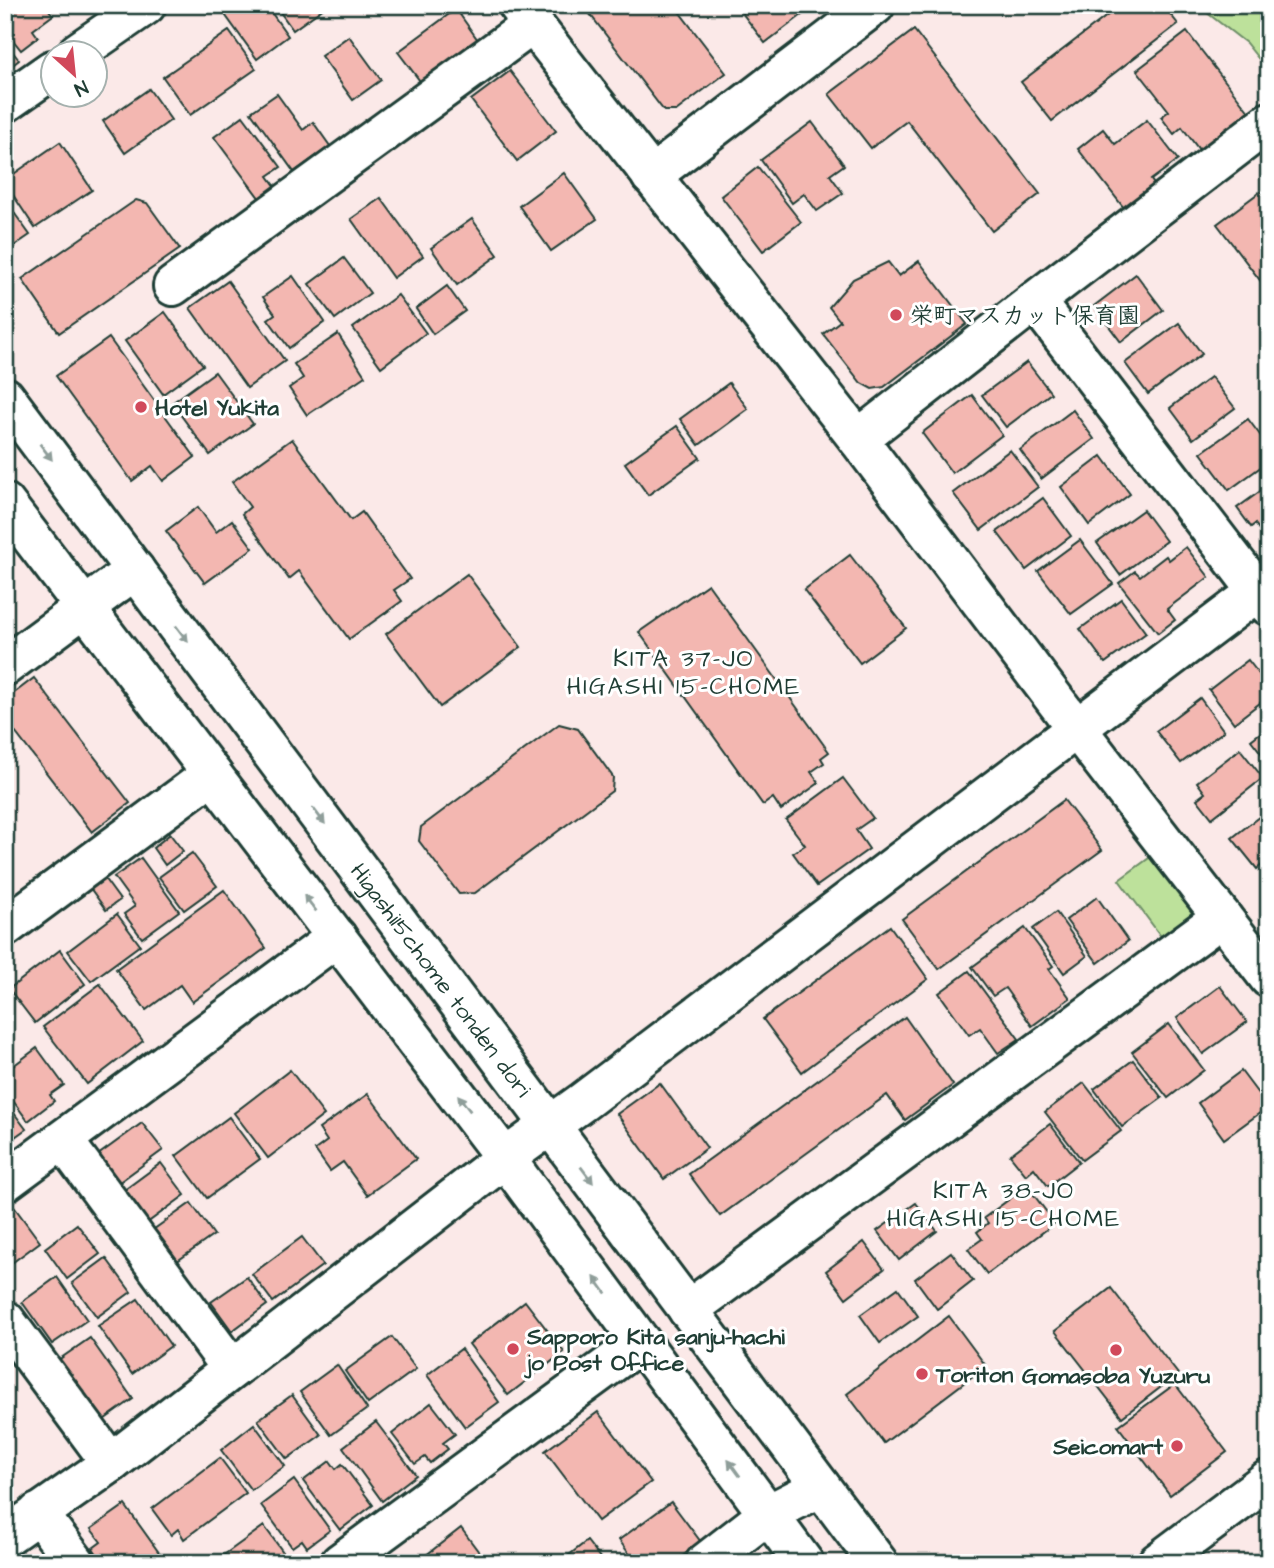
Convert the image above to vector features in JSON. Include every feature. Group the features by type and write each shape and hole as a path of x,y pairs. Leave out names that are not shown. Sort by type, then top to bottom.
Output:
{"street":[{"path":"98,38 146,5"},
{"path":"651,176 875,5"},
{"path":"173,286 526,15 858,439 1269,978"},
{"path":"5,103 38,80"},
{"path":"858,439 1269,122"},
{"path":"5,1537 111,1463 505,1158 1077,729 1265,594 1035,301"},
{"name":"Higashi15chome tonden dori","path":"5,397 878,1563"},
{"path":"5,503 505,1158 804,1563"},
{"path":"5,666 135,570"},
{"path":"5,928 212,774"},
{"path":"688,1310 1222,916"},
{"path":"5,1182 337,937"},
{"path":"63,1140 232,1369"},
{"path":"5,1320 111,1463"},
{"path":"340,1563 641,1342"},
{"path":"1157,1563 1269,1479"},
{"path":"705,1563 768,1514 821,1487"},
{"path":"38,1513 76,1563"}],"green space":[{"path":"1197,5 1269,5 1269,72 1246,43"},
{"path":"1156,853 1202,917 1166,943 1119,880"}],"building":[{"path":"5,5 45,5 53,15 33,30 38,37 21,50 5,30"},
{"path":"218,5 266,5 288,36 257,59"},
{"path":"275,5 328,5 293,30"},
{"path":"583,5 674,5 726,73 676,111 664,111"},
{"path":"736,5 815,5 765,43"},
{"path":"1121,5 1163,5 1178,24 1052,121 1021,82"},
{"path":"456,9 480,43 423,85 398,52"},
{"path":"914,30 1040,194 992,231 907,121 871,148 829,94"},
{"path":"229,31 256,69 190,115 163,77"},
{"path":"1187,32 1253,117 1203,155 1182,127 1174,134 1161,117 1169,111 1137,70"},
{"path":"349,36 381,80 353,100 321,56"},
{"path":"5,42 19,60 5,71"},
{"path":"510,71 556,131 517,161 471,100"},
{"path":"149,89 171,120 125,153 103,121"},
{"path":"277,94 303,130 313,122 330,146 294,172 251,112"},
{"path":"243,116 281,167 268,176 276,187 260,199 214,137"},
{"path":"1147,120 1178,160 1151,180 1158,190 1140,204 1136,199 1124,208 1078,149 1103,129 1115,144"},
{"path":"812,122 844,165 830,175 843,193 817,211 804,194 792,203 761,160"},
{"path":"60,142 92,190 35,228 5,180"},
{"path":"758,167 801,222 763,251 721,196"},
{"path":"564,173 597,219 551,251 519,206"},
{"path":"1269,185 1269,292 1217,224"},
{"path":"381,198 423,256 393,278 351,219"},
{"path":"136,200 147,203 180,249 59,333 22,279"},
{"path":"10,207 30,235 5,252 5,211"},
{"path":"472,219 498,255 457,285 431,248"},
{"path":"344,258 370,293 335,319 309,284"},
{"path":"919,261 967,324 884,387 872,389 861,383 823,334 840,321 829,307 853,279 888,262 899,276"},
{"path":"1136,274 1163,310 1121,342 1094,306"},
{"path":"293,276 325,322 289,348 268,319 275,314 263,297"},
{"path":"228,281 285,361 247,388 190,308"},
{"path":"447,286 465,311 433,334 416,309"},
{"path":"398,295 426,333 381,367 353,328"},
{"path":"165,312 203,365 163,394 125,341"},
{"path":"1179,323 1202,354 1148,394 1125,363"},
{"path":"338,334 365,376 307,415 289,388 303,378 294,364"},
{"path":"109,338 195,457 163,481 152,466 132,481 56,376"},
{"path":"1027,362 1051,393 1006,427 982,395"},
{"path":"215,372 253,424 210,455 172,403"},
{"path":"1211,377 1235,408 1193,439 1170,408"},
{"path":"729,383 748,409 699,445 680,419"},
{"path":"972,395 1002,435 952,473 922,433"},
{"path":"1073,410 1094,439 1041,479 1020,450"},
{"path":"1248,419 1269,447 1269,461 1229,490 1201,453"},
{"path":"677,426 700,458 648,495 625,463"},
{"path":"292,439 351,520 362,512 410,579 394,590 402,601 349,639 299,571 289,579 242,514 250,507 232,482"},
{"path":"1010,450 1038,487 981,530 953,493"},
{"path":"1102,456 1130,494 1089,525 1061,487"},
{"path":"1269,485 1267,540 1255,524 1251,527 1237,508"},
{"path":"1043,498 1071,536 1026,570 997,532"},
{"path":"198,507 216,532 232,520 253,548 205,583 166,531"},
{"path":"1143,510 1166,541 1120,575 1097,543"},
{"path":"1080,540 1113,584 1071,614 1038,571"},
{"path":"1186,547 1209,577 1167,609 1175,620 1158,633 1119,583 1135,571 1140,576 1166,556 1169,560"},
{"path":"850,555 906,628 860,663 804,590"},
{"path":"467,574 521,647 440,707 386,634"},
{"path":"708,584 829,752 821,758 824,763 811,772 819,783 781,810 773,798 763,805 639,632"},
{"path":"1121,599 1146,633 1105,663 1080,629"},
{"path":"1248,660 1269,687 1269,696 1234,723 1209,690"},
{"path":"34,678 130,803 92,832 5,719 5,700"},
{"path":"1200,698 1224,731 1181,763 1156,731"},
{"path":"559,724 578,729 613,777 612,791 475,893 459,894 419,841 421,827"},
{"path":"1269,726 1269,763 1251,740"},
{"path":"1240,749 1263,778 1212,818 1197,799 1205,793 1197,782"},
{"path":"843,778 873,818 856,830 869,849 817,886 793,853 805,845 786,820"},
{"path":"1064,800 1102,850 939,969 902,919"},
{"path":"1269,809 1269,859 1257,869 1232,838"},
{"path":"170,834 183,851 165,865 153,848"},
{"path":"192,853 217,886 184,910 159,877"},
{"path":"141,858 179,911 142,938 124,914 135,906 114,877"},
{"path":"104,878 120,900 106,910 90,888"},
{"path":"224,890 266,948 192,1002 180,985 146,1010 116,969"},
{"path":"1097,897 1128,941 1098,963 1066,920"},
{"path":"1056,912 1087,956 1064,973 1033,929"},
{"path":"117,914 140,945 91,981 68,951"},
{"path":"890,926 928,979 802,1072 763,1019"},
{"path":"1025,928 1053,966 1049,969 1070,998 1032,1026 1005,988 993,996 972,967"},
{"path":"60,950 85,984 35,1023 9,989"},
{"path":"969,971 1019,1039 998,1053 980,1028 969,1035 939,993"},
{"path":"100,984 143,1041 87,1084 43,1027"},
{"path":"1220,986 1247,1022 1203,1054 1177,1018"},
{"path":"905,1017 953,1085 905,1120 887,1095 720,1216 689,1174"},
{"path":"1169,1024 1204,1070 1168,1098 1132,1052"},
{"path":"37,1048 64,1085 50,1095 54,1101 28,1121 5,1090 5,1072"},
{"path":"1133,1060 1162,1098 1122,1127 1094,1089"},
{"path":"290,1070 324,1115 268,1158 234,1113"},
{"path":"1241,1071 1268,1107 1224,1139 1198,1103"},
{"path":"660,1083 707,1148 664,1179 617,1114"},
{"path":"1084,1083 1121,1131 1082,1160 1045,1112"},
{"path":"368,1094 416,1159 367,1195 343,1162 330,1171 315,1150 327,1141 319,1129"},
{"path":"5,1101 26,1129 5,1144"},
{"path":"229,1117 260,1159 207,1198 176,1156"},
{"path":"142,1123 163,1150 114,1186 94,1158"},
{"path":"1050,1124 1079,1162 1048,1186 1034,1168 1026,1175 1010,1155"},
{"path":"161,1163 185,1195 147,1223 123,1191"},
{"path":"1027,1186 1055,1223 987,1274 968,1249 982,1239 977,1232 988,1223 984,1218"},
{"path":"191,1203 214,1235 173,1264 150,1232"},
{"path":"916,1203 937,1231 899,1260 877,1231"},
{"path":"15,1208 40,1242 5,1268 5,1215"},
{"path":"77,1224 100,1254 67,1279 45,1248"},
{"path":"302,1237 323,1265 273,1302 252,1274"},
{"path":"864,1242 884,1269 846,1298 826,1271"},
{"path":"951,1252 973,1281 937,1309 915,1279"},
{"path":"106,1258 131,1292 97,1317 72,1283"},
{"path":"57,1277 87,1320 52,1344 22,1302"},
{"path":"247,1277 267,1305 232,1331 211,1302"},
{"path":"898,1288 918,1316 880,1343 860,1315"},
{"path":"1111,1288 1178,1374 1122,1417 1055,1331"},
{"path":"138,1299 171,1346 132,1374 98,1326"},
{"path":"525,1301 564,1352 508,1395 469,1344"},
{"path":"949,1316 986,1366 884,1443 847,1394"},
{"path":"392,1337 416,1369 368,1404 345,1371"},
{"path":"90,1338 133,1399 98,1424 54,1363"},
{"path":"461,1349 499,1402 465,1427 427,1375"},
{"path":"337,1365 367,1409 331,1435 300,1392"},
{"path":"1175,1384 1227,1452 1170,1495 1118,1426"},
{"path":"292,1395 321,1435 287,1459 258,1420"},
{"path":"431,1403 455,1434 443,1443 448,1449 430,1463 425,1457 415,1464 392,1434"},
{"path":"598,1412 651,1482 598,1521 545,1451"},
{"path":"376,1422 416,1475 382,1501 343,1447"},
{"path":"254,1424 285,1466 251,1490 221,1450"},
{"path":"220,1458 246,1493 184,1539 178,1529 171,1535 152,1509"},
{"path":"330,1461 336,1469 342,1464 373,1505 340,1530 303,1481"},
{"path":"294,1480 330,1530 307,1547 302,1540 292,1547 261,1505"},
{"path":"671,1502 701,1542 673,1563 636,1563 619,1540"},
{"path":"125,1505 160,1554 148,1563 103,1563 93,1548 101,1542 91,1529"},
{"path":"264,1526 288,1559 284,1563 214,1562"},
{"path":"461,1528 487,1563 430,1563 425,1556"},
{"path":"587,1541 604,1563 559,1563"}],"place":[{"name":"栄町マスカット保育園","path":"896,315"},
{"name":"Hotel Yukita","path":"141,407"},
{"name":"Sapporo Kita sanju-hachi jo Post Office","path":"513,1349"},
{"name":"Gomasoba Yuzuru","path":"1116,1350"},
{"name":"Toriton","path":"922,1374"},
{"name":"Seicomart","path":"1177,1446"}],"district":[{"name":"KITA 37-JO HIGASHI 15-CHOME","path":"684,672"},
{"name":"KITA 38-JO HIGASHI 15-CHOME","path":"1004,1204"}]}
